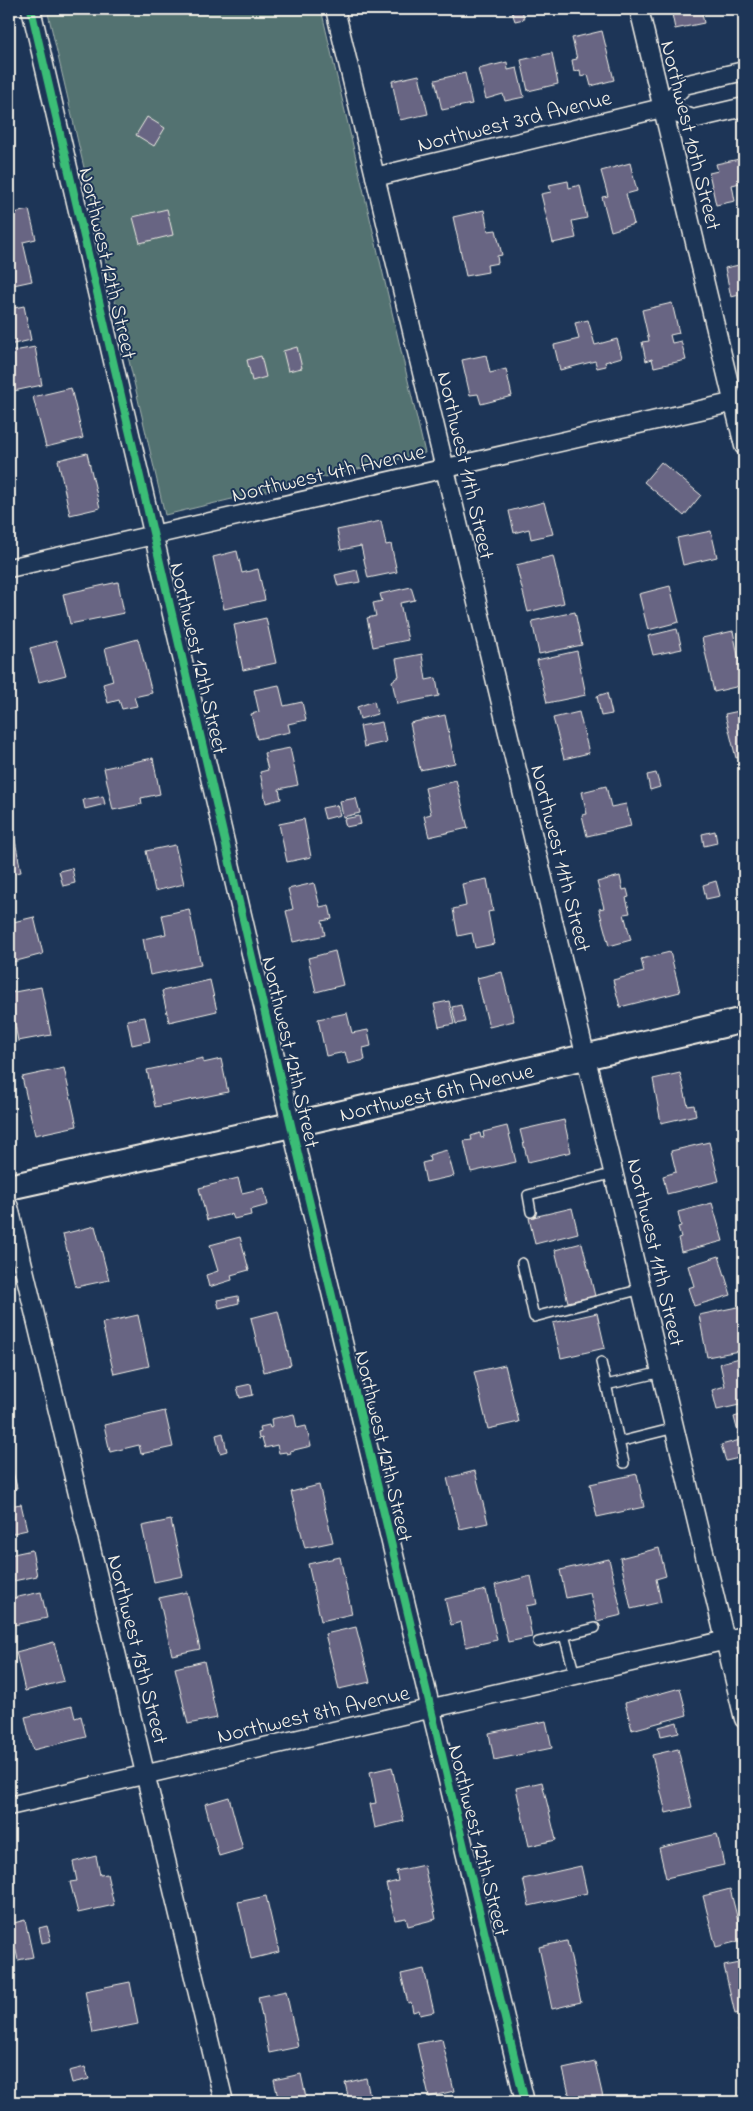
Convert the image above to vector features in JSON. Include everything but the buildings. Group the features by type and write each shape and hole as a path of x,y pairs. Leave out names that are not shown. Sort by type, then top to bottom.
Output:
{"street":[{"name":"Northwest 12th Street","path":"31,9 291,1125 525,2102"},
{"name":"Northwest 11th Street","path":"335,9 615,1173 744,1719"},
{"name":"Northwest 10th Street","path":"639,9 662,108 739,401 744,446"},
{"path":"744,71 684,86 662,108 693,119 744,107"},
{"name":"Northwest 3rd Avenue","path":"375,177 662,108"},
{"name":"Northwest 4th Avenue","path":"9,568 739,401"},
{"name":"Northwest 6th Avenue","path":"9,1187 291,1125 744,1020"},
{"name":"Northwest 13th Street","path":"9,1207 147,1775 224,2102"},
{"name":"Northwest 8th Avenue","path":"9,1806 744,1636"}],"lane":[{"path":"531,1212 528,1195 615,1173"},
{"path":"522,1263 534,1316 642,1289"},
{"path":"600,1362 624,1463"},
{"path":"606,1385 662,1372"},
{"path":"619,1442 675,1428"},
{"path":"538,1642 595,1628"},
{"path":"564,1635 575,1676"}],"green space":[{"path":"47,9 321,9 425,453 165,515"}],"cycle path":[{"path":"31,9 291,1125 525,2102"}]}
